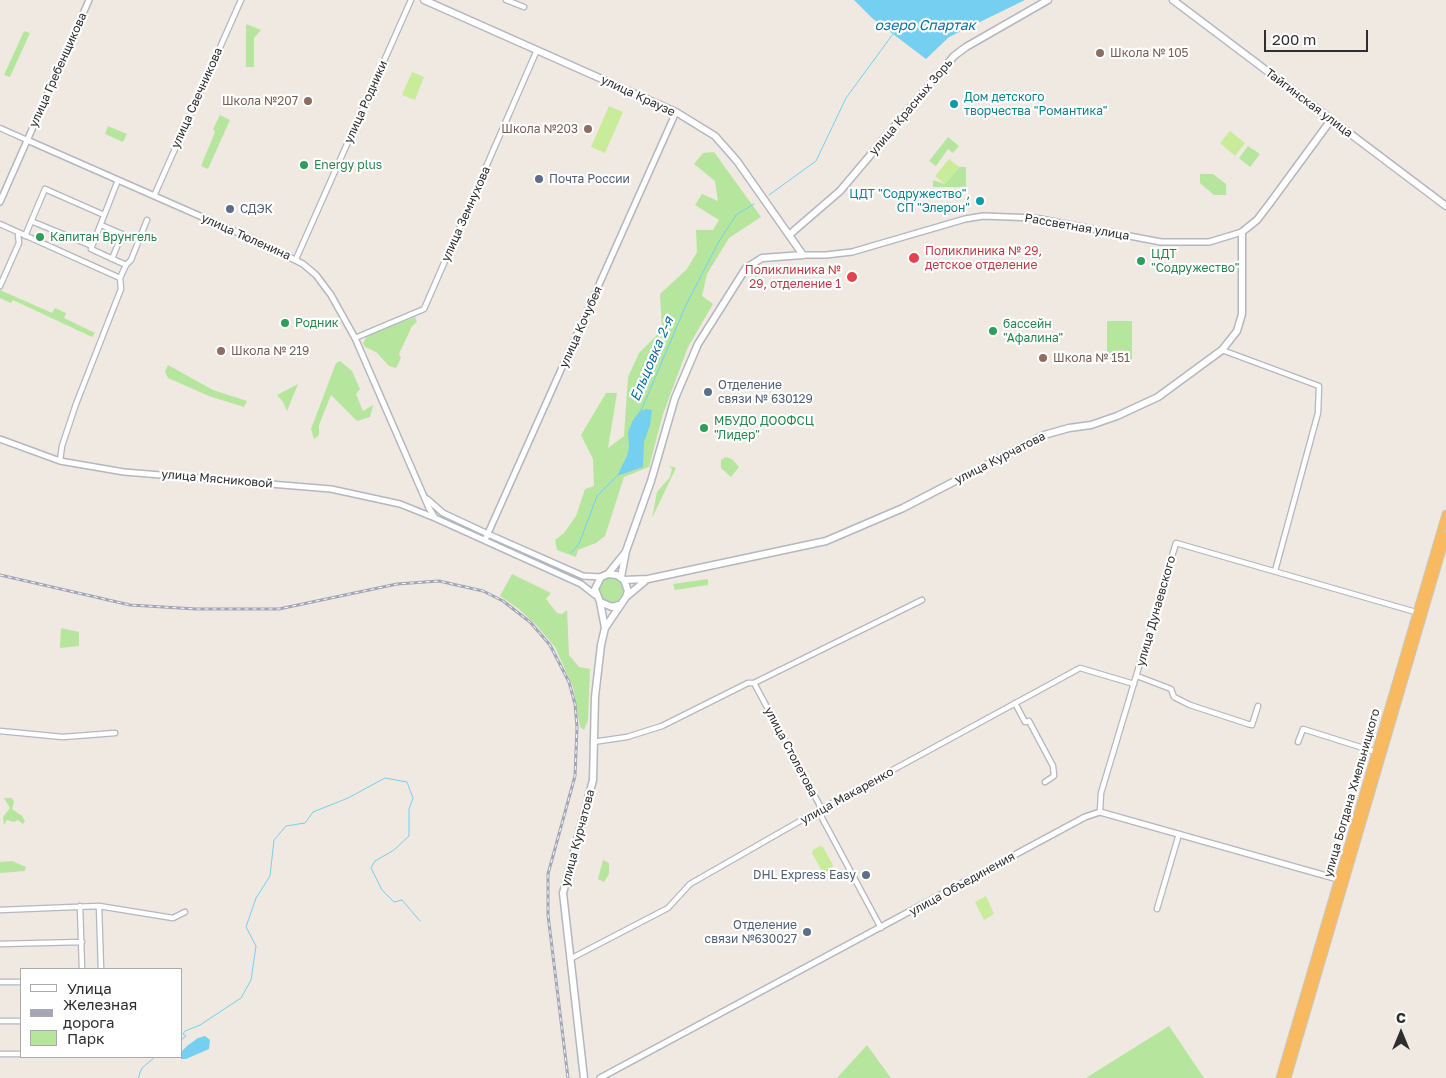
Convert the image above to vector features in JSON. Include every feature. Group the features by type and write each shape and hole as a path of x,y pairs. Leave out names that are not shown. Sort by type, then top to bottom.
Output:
{"highway":[{"name":"улица Богдана Хмельницкого","path":"1287,1078 1294,1043 1420,614 1446,514"},
{"name":"улица Богдана Хмельницкого","path":"1342,880 1376,752 1446,536"},
{"name":"улица Богдана Хмельницкого","path":"1280,1078 1294,1043"}],"main road":[{"name":"улица Краузе","path":"424,0 676,112 715,136 737,161 790,235 802,255"},
{"name":"улица Красных Зорь","path":"790,235 840,191 954,56 966,47 1048,0"},
{"name":"Тайгинская улица","path":"1173,0 1446,206"},
{"name":"Рассветная улица","path":"1242,232 1256,220 1270,203 1331,120"},
{"name":"улица Курчатова","path":"623,579 648,579 809,546 842,536 903,508 1044,435 1062,429 1091,425 1145,403 1166,391 1222,350 1234,337 1241,322 1242,232"},
{"path":"626,597 627,586 623,579 626,551 651,481 675,398 698,344 739,276 753,262 774,256 802,255"},
{"path":"626,551 597,582 595,595 600,602 606,606 619,605 639,585 648,579"},
{"path":"604,576 623,579"},
{"name":"улица Курчатова","path":"600,602 605,628"},
{"name":"улица Курчатова","path":"584,1078 563,893 593,780 598,666 605,628 619,605"}],"street":[{"name":"улица Гребенщикова","path":"0,202 89,0"},
{"name":"улица Свечникова","path":"154,196 241,0"},
{"name":"улица Родники","path":"296,260 411,0"},
{"path":"506,0 524,7"},
{"name":"улица Земнухова","path":"355,338 424,308 537,50"},
{"name":"улица Кочубея","path":"485,540 676,112"},
{"name":"улица Тюленина","path":"0,128 296,260 316,275 331,295 355,338 425,497"},
{"path":"118,180 91,249 126,265"},
{"path":"25,236 45,189 104,215"},
{"name":"Рассветная улица","path":"802,255 852,252 965,219 983,216 1035,218 1161,242 1209,242 1242,232"},
{"path":"60,461 62,446 79,396 121,289 120,278 126,265 131,260 147,220"},
{"path":"31,221 92,246"},
{"path":"0,224 120,278"},
{"path":"101,224 122,234 112,258"},
{"path":"0,286 19,243 18,235"},
{"path":"1222,350 1320,386 1318,416 1275,570"},
{"name":"улица Мясниковой","path":"0,439 60,461 124,472 325,488 400,504 581,584 595,595"},
{"path":"425,497 443,513 583,576 604,576"},
{"path":"425,497 435,518"},
{"name":"улица Дунаевского","path":"1100,812 1101,794 1176,543 1275,570 1420,614"},
{"path":"594,742 627,737 662,726 922,600"},
{"name":"улица Макаренко","path":"570,959 668,908 690,884 821,809 1080,668 1134,684"},
{"path":"1137,676 1171,689 1174,696 1190,705 1252,725 1258,706"},
{"name":"улица Столетова","path":"754,683 821,809 822,818 881,928"},
{"path":"1015,703 1025,722 1030,721 1053,766 1054,776 1045,782"},
{"path":"1298,742 1303,729 1376,752"},
{"path":"0,731 63,738 115,733"},
{"path":"1100,812 1342,880"},
{"name":"улица Объединения","path":"600,1078 1085,817 1100,812"},
{"path":"1157,909 1179,834"},
{"path":"80,906 82,968"},
{"path":"99,906 101,968"},
{"path":"0,910 99,906 173,918 186,912"},
{"path":"0,944 82,942"},
{"path":"0,982 20,982"},
{"path":"0,1021 20,1021"},
{"path":"0,1054 20,1054"}],"green space":[{"path":"246,24 261,30 254,38 254,67 246,67"},
{"path":"24,31 30,33 10,77 4,75"},
{"path":"412,72 424,77 415,100 402,95"},
{"path":"609,106 623,112 605,153 591,147"},
{"path":"220,115 230,120 208,169 201,166 215,132 213,129"},
{"path":"108,126 127,134 123,142 105,134"},
{"path":"1230,131 1245,143 1235,156 1220,143"},
{"path":"948,137 959,146 953,153 948,149 936,166 929,161"},
{"path":"1248,146 1260,154 1250,167 1239,158"},
{"path":"714,152 761,217 729,238 707,274 702,296 713,304 688,347 663,414 649,467 624,477 605,536 596,543 578,550 576,557 557,550 555,540 564,533 576,516 585,489 594,486 593,459 581,435 606,393 617,393 608,448 624,436 628,377 639,353 662,330 660,294 687,269 697,252 696,230 713,230 719,220 695,205 702,194 718,201 715,181 694,164 703,153"},
{"path":"949,159 959,167 945,184 935,176"},
{"path":"959,167 966,167 966,187 933,187 933,180 945,184"},
{"path":"1200,174 1213,174 1226,184 1226,195 1214,195 1200,183"},
{"path":"0,290 52,313 55,308 66,313 64,318 95,333 92,337 13,300 11,303 0,298"},
{"path":"415,317 417,322 412,326 399,354 401,358 396,368 389,366 376,352 365,347 363,343 367,336"},
{"path":"1107,321 1132,321 1132,360 1107,360"},
{"path":"340,361 352,371 360,389 356,394 363,411 373,405 370,417 357,421 331,395 319,425 319,435 314,439 311,429 336,363"},
{"path":"168,365 213,390 247,401 244,407 209,396 168,378 165,371"},
{"path":"298,384 287,411 277,395"},
{"path":"726,457 732,459 739,467 731,477 721,468 721,460"},
{"path":"669,466 676,468 652,518 657,492 670,477 672,469"},
{"path":"512,574 551,593 546,599 557,613 562,614 567,610 569,655 579,667 590,669 588,720 584,730 580,727 573,687 555,647 519,609 500,596"},
{"path":"611,577 620,581 624,590 620,599 611,603 602,599 598,590 602,581"},
{"path":"708,579 708,585 675,590 673,584"},
{"path":"61,628 79,632 79,646 60,648"},
{"path":"4,798 12,798 14,802 12,809 22,816 25,821 23,824 18,820 14,822 7,820 4,825 3,817 10,808"},
{"path":"820,846 823,847 833,865 832,869 826,873 822,871 812,853 813,850"},
{"path":"603,860 609,863 609,874 604,882 598,879"},
{"path":"12,861 26,867 25,871 0,873 0,862"},
{"path":"986,896 994,914 984,920 975,902"},
{"path":"1169,1026 1204,1078 1086,1078"},
{"path":"867,1045 891,1078 837,1078"}],"water":[{"name":"озеро Спартак","path":"854,0 1025,0 949,37 926,59 872,18"},
{"path":"652,410 650,425 644,442 643,467 617,476 627,456 629,447 628,432 633,420 640,411"},
{"path":"205,1036 210,1040 209,1049 186,1059 181,1059 182,1051 198,1038"}],"waterway":[{"name":"Ельцовка 2-я","path":"769,195 816,161 846,98 893,34"},
{"name":"Ельцовка 2-я","path":"640,413 686,305 718,243 736,215 754,204"},
{"name":"Ельцовка 2-я","path":"571,553 579,544 597,496 617,476"},
{"name":"Ельцовка 2-я","path":"182,1039 186,1036 183,1034 185,1031 200,1025 241,998 251,980 256,946 246,927 256,898 270,876 274,840 286,826 305,823 313,812 348,798 385,778 407,782 413,798 409,809 409,836 394,850 375,861 371,868 382,890 394,902 402,900 420,921"},
{"name":"Ельцовка 2-я","path":"138,1078 142,1068 154,1058"}],"railway":[{"path":"0,575 130,605 196,609 279,609 397,584 439,581 483,591 503,601 530,622 550,645 569,682 575,704 577,727 575,776 548,874 548,915 568,1078"}],"place":[{"name":"Школа № 105","path":"1100,53"},
{"name":"Школа №207","path":"308,101"},
{"name":"Дом детского творчества \"Романтика\"","path":"954,104"},
{"name":"Школа №203","path":"588,129"},
{"name":"Energy plus","path":"304,165"},
{"name":"Почта России","path":"539,179"},
{"name":"ЦДТ \"Содружество\", СП \"Элерон\"","path":"980,201"},
{"name":"СДЭК","path":"230,209"},
{"name":"Капитан Врунгель","path":"40,237"},
{"name":"Поликлиника № 29, детское отделение","path":"914,258"},
{"name":"ЦДТ \"Содружество\"","path":"1141,261"},
{"name":"Поликлиника № 29, отделение 1","path":"852,277"},
{"name":"Родник","path":"285,323"},
{"name":"бассейн \"Афалина\"","path":"993,331"},
{"name":"Школа № 219","path":"221,351"},
{"name":"Школа № 151","path":"1043,358"},
{"name":"Отделение связи № 630129","path":"708,392"},
{"name":"МБУДО ДООФСЦ \"Лидер\"","path":"704,428"},
{"name":"DHL Express Easy","path":"866,875"},
{"name":"Отделение связи №630027","path":"807,932"}]}
